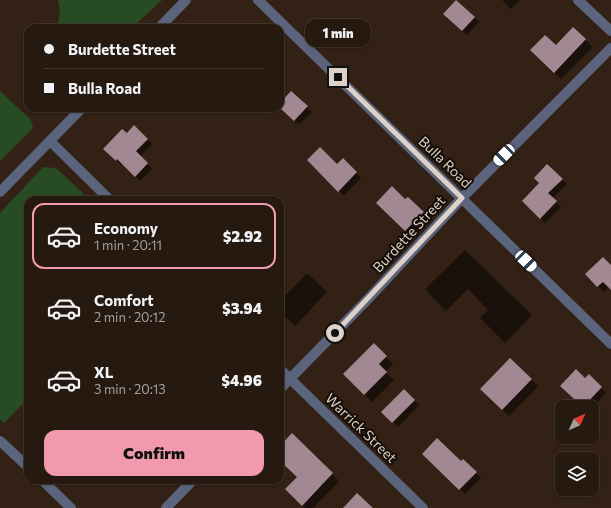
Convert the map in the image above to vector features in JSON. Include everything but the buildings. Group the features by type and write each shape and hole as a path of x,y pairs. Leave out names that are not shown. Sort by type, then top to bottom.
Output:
{"street":[{"path":"163,24 186,0"},
{"name":"Bulla Road","path":"258,0 283,24"},
{"path":"578,0 611,31"},
{"name":"Bulla Road","path":"284,25 611,344"},
{"name":"Burdette Street","path":"284,385 368,299 462,198 611,48"},
{"path":"0,192 78,112"},
{"path":"50,141 106,196"},
{"name":"Warrick Street","path":"284,373 422,508"},
{"path":"0,441 24,463"},
{"path":"46,484 71,508"},
{"path":"166,508 189,484"}],"green space":[{"path":"58,0 162,0 136,24 58,24 60,10"},
{"path":"0,91 30,119 33,125 32,129 0,161"},
{"path":"43,167 56,168 86,196 24,196 24,403 4,423 0,419 0,213"}],"route":[{"path":"335,333 462,198 338,77"}]}
